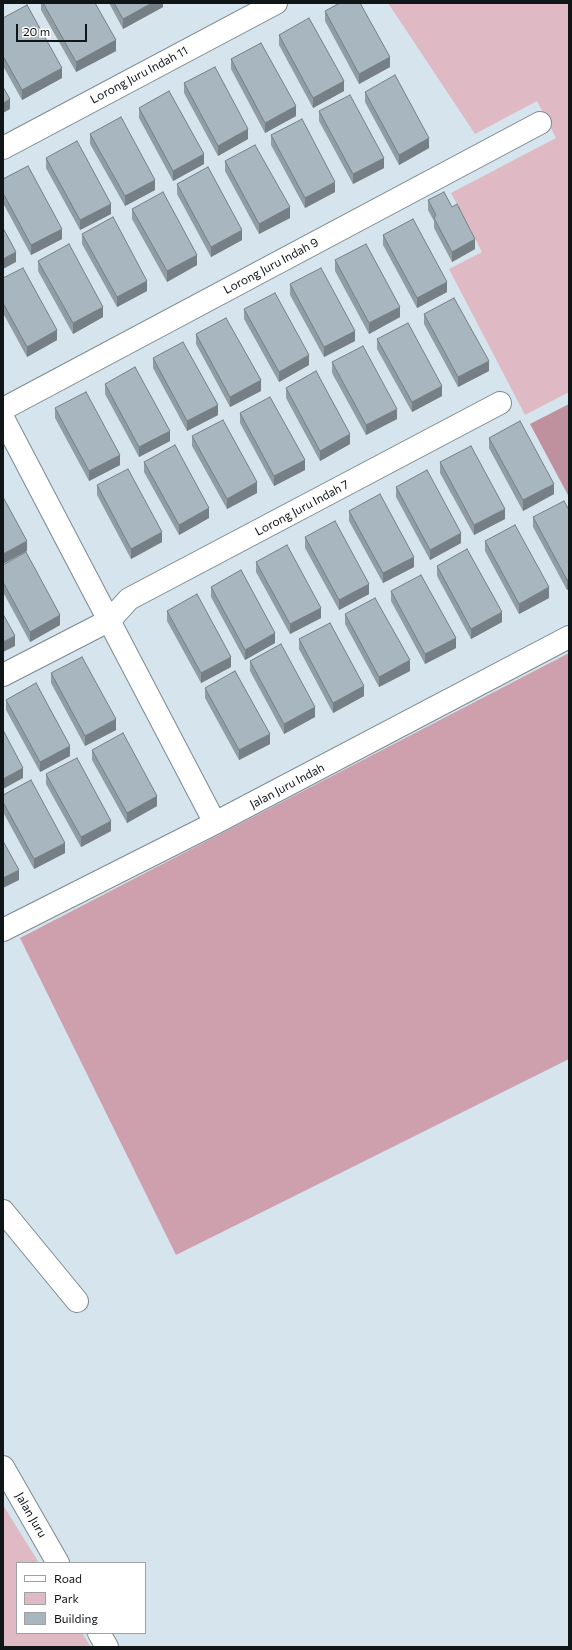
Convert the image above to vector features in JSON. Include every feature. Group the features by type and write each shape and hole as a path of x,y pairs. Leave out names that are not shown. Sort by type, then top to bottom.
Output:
{"street":[{"name":"Lorong Juru Indah 11","path":"3,148 276,3"},
{"name":"Lorong Juru Indah 9","path":"3,409 540,123"},
{"name":"Lorong Juru Indah 7","path":"110,620 129,599 500,403"},
{"path":"3,418 10,450 110,620 215,823"},
{"path":"3,675 110,620"},
{"name":"Jalan Juru Indah","path":"3,930 215,823 569,637"},
{"path":"3,1211 77,1301"},
{"name":"Jalan Juru","path":"3,1467 57,1562"},
{"path":"100,1634 107,1647"}],"green space":[{"path":"388,3 569,3 569,392 525,415 449,269 482,252 451,193 556,138 537,101 475,134"},
{"path":"3,1505 38,1562 16,1562 16,1634 83,1634 91,1647 3,1647"}],"shaded area":[{"path":"569,404 569,497 530,424"},
{"path":"569,653 569,1059 176,1255 20,938"}],"building":[{"path":"43,3 95,3 116,40 76,62"},
{"path":"114,3 152,3 123,19"},
{"path":"340,3 360,3 390,57 359,74 325,11"},
{"path":"27,5 62,68 22,90 3,56 3,18"},
{"path":"309,18 344,81 313,98 279,35"},
{"path":"261,43 296,106 265,123 231,59"},
{"path":"215,67 248,129 218,146 184,83"},
{"path":"395,75 429,138 399,155 365,92"},
{"path":"3,87 10,99 3,103"},
{"path":"169,91 204,154 173,171 139,108"},
{"path":"350,95 384,158 353,174 319,111"},
{"path":"121,117 155,180 125,196 90,134"},
{"path":"302,119 335,182 305,198 271,135"},
{"path":"77,141 111,204 80,220 46,158"},
{"path":"255,145 290,207 259,224 225,161"},
{"path":"28,166 62,229 31,245 3,193 3,179"},
{"path":"208,167 242,230 211,247 177,184"},
{"path":"163,192 197,255 167,271 132,209"},
{"path":"444,192 452,207 457,204 475,239 452,252 434,218 436,215 428,200"},
{"path":"113,217 147,281 117,297 82,234"},
{"path":"413,219 447,282 417,298 383,235"},
{"path":"3,228 16,252 3,259"},
{"path":"69,244 103,307 73,323 38,261"},
{"path":"366,244 400,307 369,323 335,260"},
{"path":"23,268 57,330 27,347 3,303 3,278"},
{"path":"321,268 355,331 324,347 290,284"},
{"path":"275,293 309,355 279,372 244,309"},
{"path":"454,298 489,361 458,377 424,314"},
{"path":"226,318 261,380 230,397 196,334"},
{"path":"408,323 442,386 412,402 377,339"},
{"path":"183,342 218,405 187,421 153,358"},
{"path":"363,346 397,409 366,425 332,362"},
{"path":"135,367 170,431 139,447 105,384"},
{"path":"316,371 350,434 320,451 286,388"},
{"path":"86,392 120,455 89,471 55,408"},
{"path":"270,397 305,460 274,476 240,413"},
{"path":"223,420 257,482 227,499 192,436"},
{"path":"520,421 554,484 523,500 489,438"},
{"path":"175,445 209,508 179,525 144,462"},
{"path":"471,446 505,509 474,525 440,462"},
{"path":"128,469 162,532 131,549 97,485"},
{"path":"427,470 461,533 430,550 396,487"},
{"path":"380,494 414,557 383,573 349,511"},
{"path":"3,497 27,541 3,554"},
{"path":"564,501 569,510 569,579 567,580 533,517"},
{"path":"335,521 369,584 339,600 305,537"},
{"path":"515,525 549,587 519,604 485,541"},
{"path":"287,545 321,608 290,624 256,562"},
{"path":"467,549 502,612 471,629 437,566"},
{"path":"26,552 60,615 30,632 3,582 3,565"},
{"path":"241,570 275,633 245,650 211,587"},
{"path":"421,575 456,638 425,654 391,591"},
{"path":"197,594 231,657 201,673 167,611"},
{"path":"375,598 410,660 379,677 345,614"},
{"path":"3,614 15,636 3,642"},
{"path":"330,623 364,686 333,703 299,639"},
{"path":"281,644 315,707 284,724 250,661"},
{"path":"82,657 116,719 85,736 51,673"},
{"path":"235,671 270,734 239,750 205,688"},
{"path":"36,683 70,746 40,762 6,700"},
{"path":"3,730 23,768 3,779"},
{"path":"123,733 157,796 127,813 92,750"},
{"path":"77,758 111,821 81,837 46,774"},
{"path":"31,780 65,843 34,859 3,802 3,795"},
{"path":"3,841 19,870 3,878"}]}
